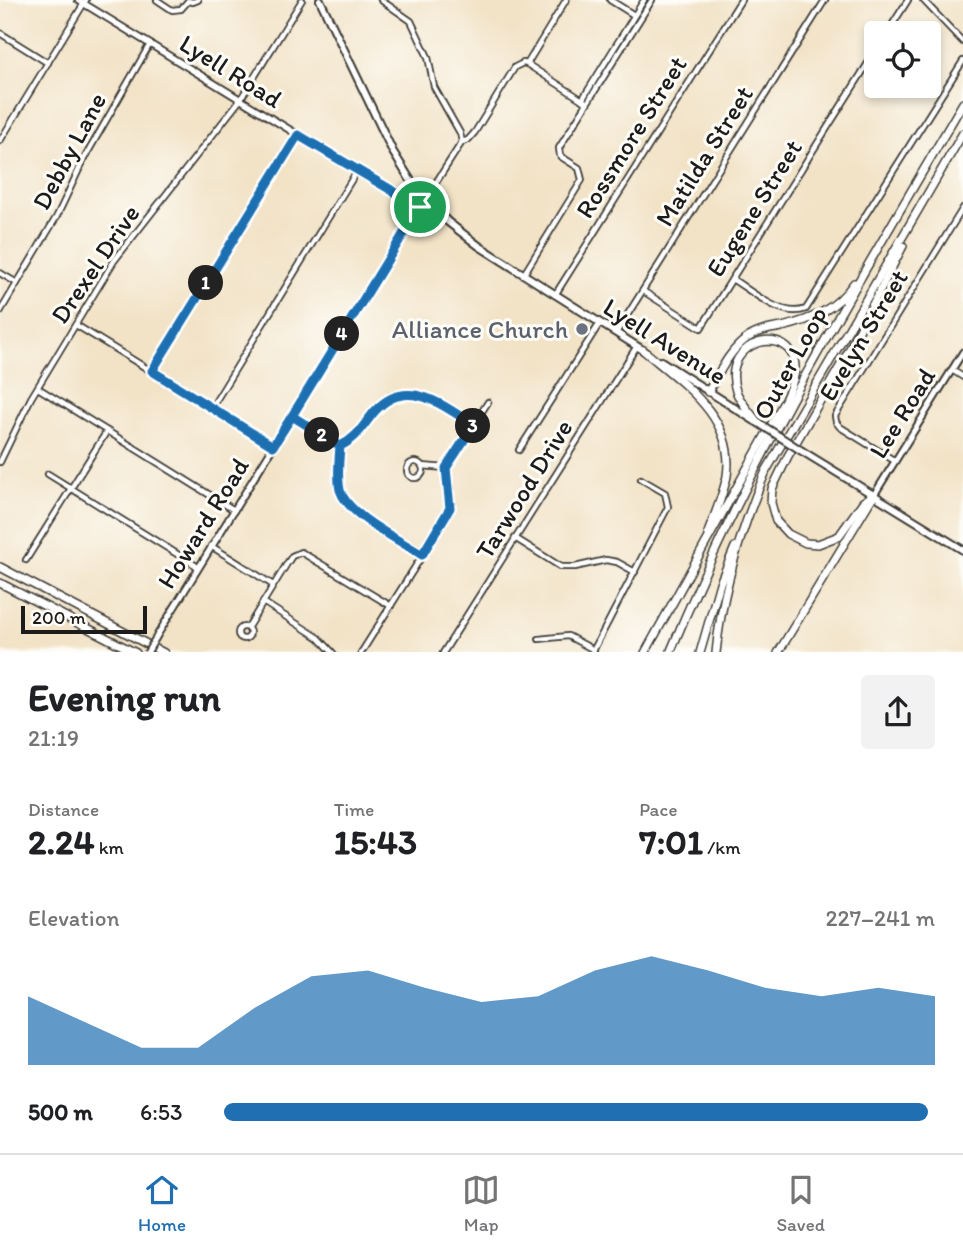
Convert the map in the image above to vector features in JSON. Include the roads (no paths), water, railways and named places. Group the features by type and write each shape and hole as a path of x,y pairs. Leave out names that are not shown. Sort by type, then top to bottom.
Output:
{"highway":[{"name":"Outer Loop","path":"670,652 703,574 796,393 963,103"},
{"name":"Outer Loop","path":"717,652 724,595 752,505 782,442 963,133"},
{"path":"874,495 863,502 839,536 818,544 806,543 788,534 776,521 771,503 772,489 788,456 864,322 905,243 910,225"},
{"path":"708,392 731,355 747,338 756,333 808,320 834,305 851,288 887,233"},
{"path":"646,652 785,400 795,369 793,358 780,343 760,341 747,347 735,366 736,389 757,422"},
{"path":"640,348 696,395 715,417 723,434 727,474 700,555"},
{"path":"785,400 796,393"},
{"path":"779,652 874,495"},
{"path":"700,652 720,583 752,505"},
{"path":"0,567 162,652"},
{"path":"0,583 134,652"},
{"path":"784,652 801,615"}],"main road":[{"name":"Lyell Avenue","path":"320,0 406,175 470,240 963,550"}],"street":[{"path":"157,0 172,10 181,9 188,0 198,0"},
{"name":"Drexel Drive","path":"0,462 37,388 128,241 240,100 302,0"},
{"path":"381,0 411,21 428,57 434,87 460,133 462,142"},
{"path":"527,64 566,0"},
{"path":"610,0 634,15"},
{"path":"582,100 644,0"},
{"path":"524,275 582,180 579,169 559,152 652,0"},
{"name":"Rossmore Street","path":"555,295 741,0"},
{"name":"Matilda Street","path":"616,333 825,0"},
{"path":"895,21 908,0"},
{"path":"923,0 963,42"},
{"path":"0,141 83,1"},
{"name":"Lyell Road","path":"83,1 356,171 420,207"},
{"path":"0,33 48,63"},
{"name":"Debby Lane","path":"0,312 57,216 97,136 150,44"},
{"path":"732,279 784,310 796,312 806,309 963,61"},
{"path":"426,198 462,142 472,136 515,67 527,64 587,103"},
{"name":"Eugene Street","path":"643,291 701,328 864,70"},
{"path":"152,371 298,135"},
{"path":"212,407 356,171"},
{"name":"Lyell Road","path":"400,197 409,205 413,218"},
{"name":"Howard Road","path":"148,652 426,198"},
{"name":"Evelyn Street","path":"895,461 840,427 835,416 963,208"},
{"path":"0,273 17,283"},
{"path":"519,450 600,323"},
{"path":"76,325 273,446"},
{"name":"Tarwood Drive","path":"444,652 640,348"},
{"name":"Lee Road","path":"874,495 963,352"},
{"path":"952,370 963,377"},
{"path":"37,388 234,510"},
{"path":"340,446 356,437 385,401 404,394 428,397 474,425"},
{"path":"362,652 450,508 446,468 488,402"},
{"path":"292,416 340,446"},
{"path":"26,560 107,431"},
{"path":"340,446 339,482 346,502 361,516 422,555"},
{"path":"422,466 446,468"},
{"path":"48,474 198,567"},
{"path":"539,639 568,636 593,651 668,507 665,493 642,479"},
{"path":"515,538 561,567 611,561 635,572"},
{"path":"211,546 273,585"},
{"path":"248,627 292,556 301,552 391,606"},
{"path":"263,602 319,638 331,652"}],"place":[{"name":"Alliance Church","path":"582,329"}]}
